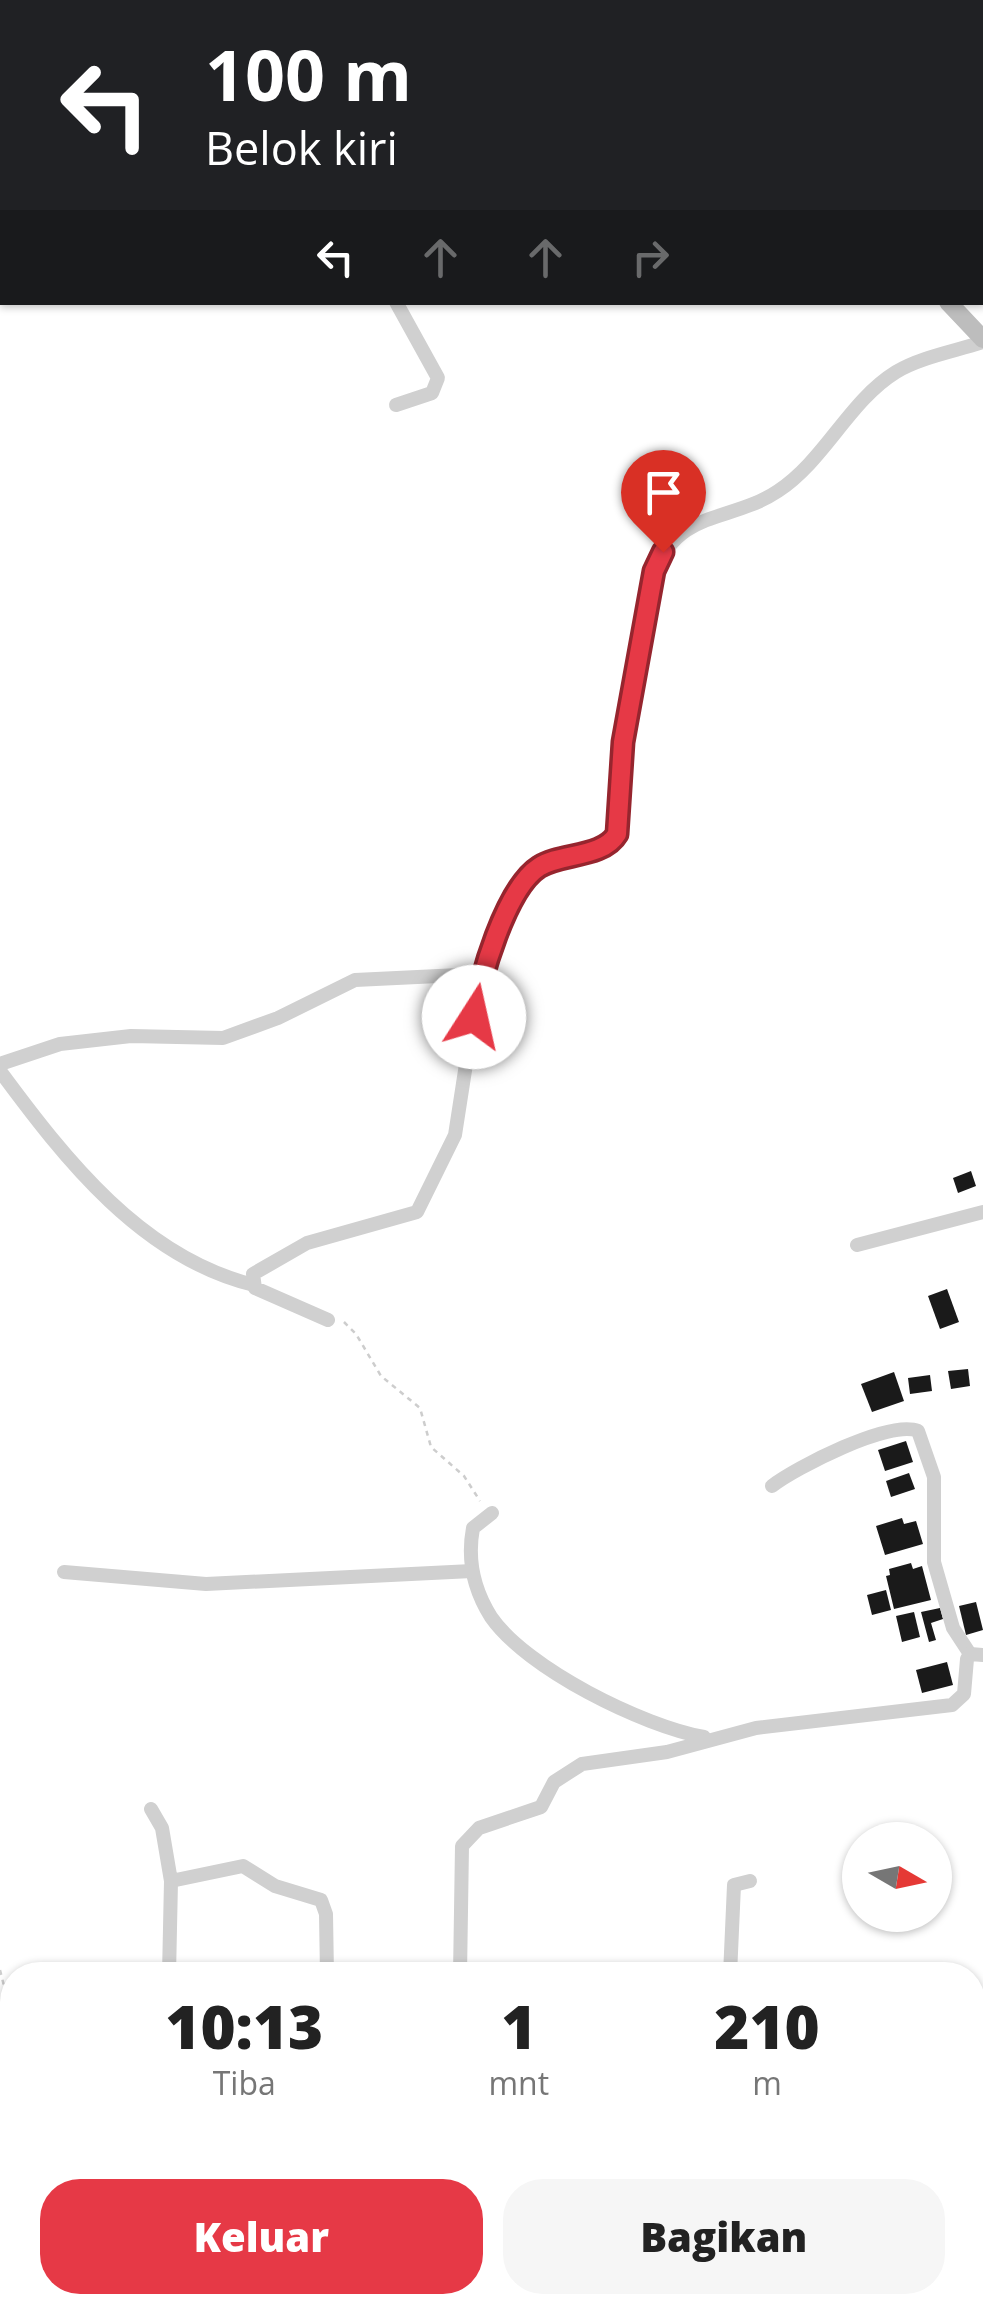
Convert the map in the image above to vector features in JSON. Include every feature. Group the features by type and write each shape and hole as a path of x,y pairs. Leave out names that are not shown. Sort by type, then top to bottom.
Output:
{"street":[{"path":"396,405 432,393 438,378 398,305"},
{"path":"254,1286 255,1271 292,1249 367,1223 417,1212 455,1135 480,974 534,871 615,839 623,742 654,571 672,540 706,518 776,492 800,474 893,374 983,340 951,305"},
{"path":"328,1320 272,1298 254,1286 212,1274 139,1227 67,1158 0,1068 60,1044 131,1036 222,1038 278,1018 356,980 480,974"},
{"path":"856,1245 983,1212"},
{"path":"460,1962 459,1860 471,1833 540,1808 554,1782 569,1769 667,1752 756,1728 952,1705 964,1694 977,1654 952,1628 934,1562 934,1478 918,1431 901,1428 832,1452 794,1470 772,1486"},
{"path":"492,1513 473,1528 472,1571 492,1619 565,1678 653,1724 710,1738"},
{"path":"64,1572 222,1584 472,1571"},
{"path":"151,1809 162,1828 171,1881 169,1962"},
{"path":"171,1881 243,1866 275,1886 318,1898 326,1914 327,1962"},
{"path":"731,1962 734,1885 750,1881"}],"path":[{"path":"328,1320 339,1320 354,1330 381,1376 420,1408 431,1447 464,1476 492,1513"}],"building":[{"path":"971,1171 976,1186 958,1193 953,1178"},
{"path":"947,1289 959,1322 940,1329 928,1296"},
{"path":"968,1369 970,1386 951,1389 948,1371"},
{"path":"894,1372 904,1401 872,1412 861,1384"},
{"path":"930,1375 932,1391 910,1394 908,1378"},
{"path":"906,1441 913,1462 885,1471 878,1450"},
{"path":"909,1473 915,1489 891,1497 886,1481"},
{"path":"902,1518 904,1524 916,1521 923,1544 885,1555 876,1526"},
{"path":"911,1563 913,1569 922,1566 931,1600 894,1609 886,1576 890,1575 889,1569"},
{"path":"886,1590 891,1610 872,1615 867,1595"},
{"path":"976,1602 983,1630 966,1635 959,1606"},
{"path":"940,1608 943,1619 931,1623 936,1640 929,1642 921,1612"},
{"path":"914,1612 920,1637 902,1642 896,1616"},
{"path":"947,1662 953,1685 922,1693 916,1670"}],"route":[{"path":"474,1017 480,974 529,876 543,864 615,839 621,809 623,742 654,571 663,552"}]}
